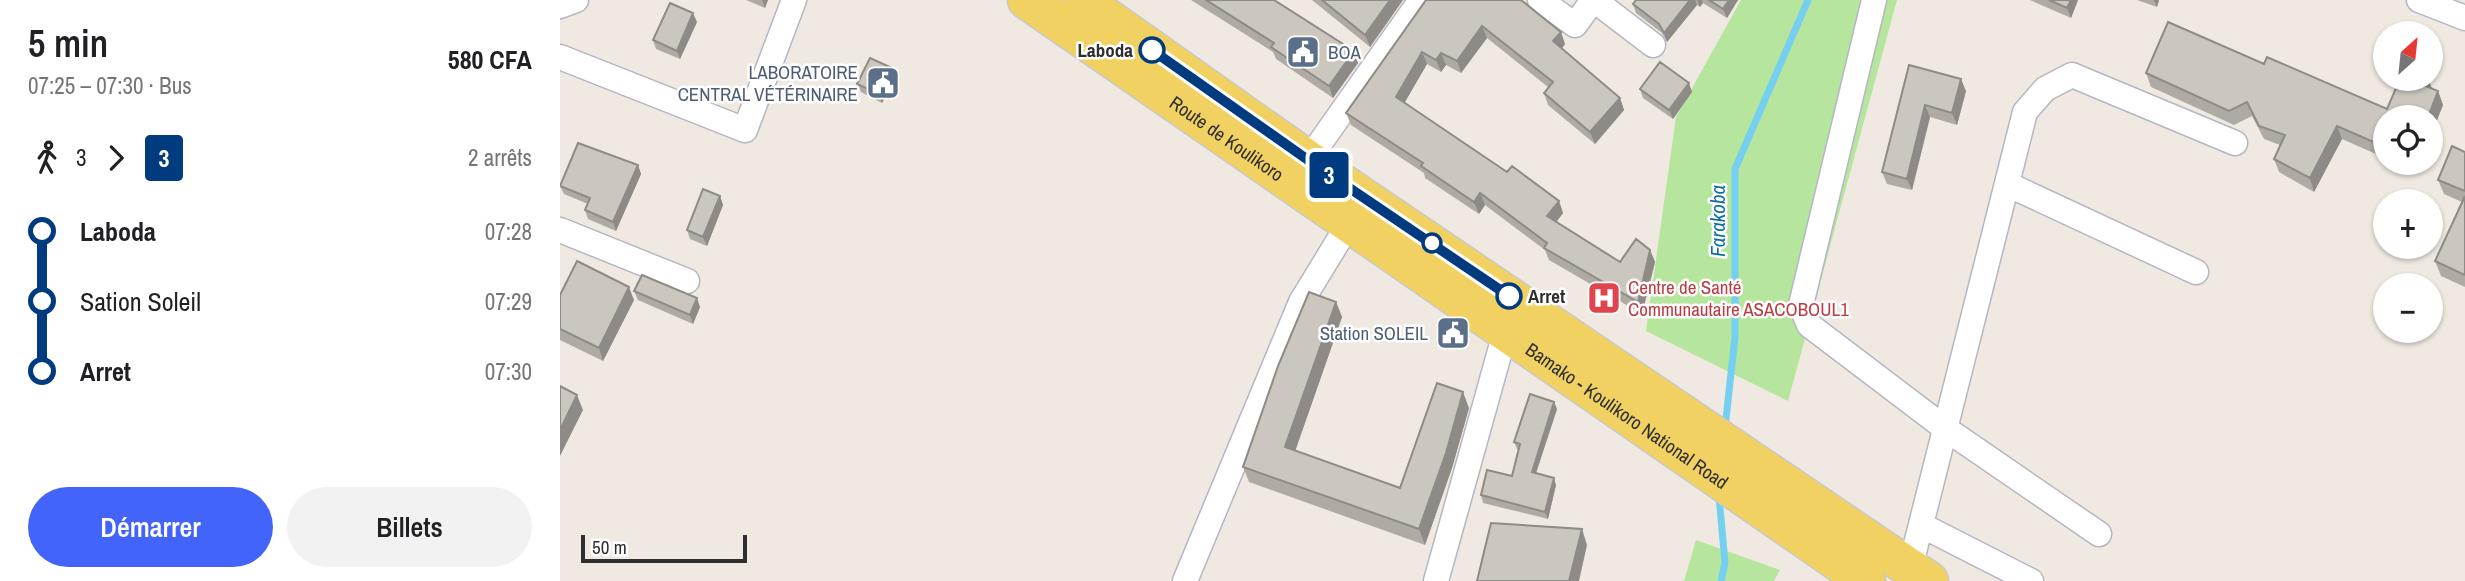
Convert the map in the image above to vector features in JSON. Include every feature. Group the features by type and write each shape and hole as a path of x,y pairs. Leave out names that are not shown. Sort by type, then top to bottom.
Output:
{"main road":[{"name":"Route de Koulikoro","path":"1027,0 1348,225 1468,287"},
{"name":"Route de Koulikoro","path":"1082,0 1308,160 1468,287"},
{"name":"Bamako - Koulikoro National Road","path":"1468,287 1802,516"},
{"path":"1802,516 1920,574"},
{"path":"1802,516 1866,581"}],"street":[{"path":"560,6 576,0"},
{"path":"560,57 745,130 794,0"},
{"path":"1308,160 1421,0"},
{"path":"1540,0 1575,25 1593,0 1653,45"},
{"path":"1874,0 1801,305 1809,324 1946,429 2099,534"},
{"path":"2419,0 2465,18"},
{"path":"1920,574 1921,525 2025,112 2045,89 2072,75 2235,143"},
{"path":"2007,184 2196,272"},
{"path":"1185,581 1301,302 1348,225"},
{"path":"560,230 687,281"},
{"path":"1436,581 1514,319"},
{"path":"1921,525 2031,581"}],"green space":[{"path":"1741,0 1897,0 1788,401 1646,331 1676,117"},
{"path":"1696,540 1780,570 1774,581 1684,581"}],"building":[{"path":"1206,0 1274,0 1354,51 1329,86 1271,47 1274,43"},
{"path":"1322,0 1390,0 1365,35"},
{"path":"1426,0 1521,0 1561,32 1553,41 1620,98 1590,132 1544,93 1553,82 1482,26 1457,61 1441,53 1436,60 1422,52 1396,97 1507,172 1512,166 1559,201 1547,216 1620,262 1636,239 1650,250 1638,302 1544,248 1547,243 1480,193 1474,202 1421,166 1423,163 1346,113"},
{"path":"1636,0 1690,0 1664,33 1659,24 1633,4"},
{"path":"1709,0 1729,0 1723,9"},
{"path":"2049,0 2071,0 2067,8"},
{"path":"670,3 693,13 677,51 653,40"},
{"path":"2168,22 2264,64 2267,57 2378,105 2373,105 2373,142 2337,126 2310,178 2274,159 2285,135 2259,126 2247,102 2229,111 2146,73"},
{"path":"870,58 892,68 879,94 857,84"},
{"path":"1660,62 1689,83 1669,110 1640,89"},
{"path":"1909,65 1961,79 1952,113 1925,105 1907,179 1882,172"},
{"path":"2395,91 2438,91 2433,105 2389,105"},
{"path":"578,143 638,165 613,222 585,210 590,198 560,186"},
{"path":"2452,146 2465,152 2465,191 2438,180 2443,175 2443,168"},
{"path":"703,189 720,196 703,237 687,230"},
{"path":"2465,196 2465,275 2435,261 2443,259 2443,244"},
{"path":"577,261 629,287 599,348 560,329 560,295"},
{"path":"642,275 697,298 690,315 634,291"},
{"path":"1309,292 1336,302 1285,447 1400,488 1437,383 1463,392 1446,453 1419,529 1243,467 1278,366"},
{"path":"560,386 577,395 560,430"},
{"path":"1530,394 1554,402 1532,472 1554,478 1545,512 1481,495 1487,470 1512,476 1520,444 1514,442"},
{"path":"1491,523 1582,529 1569,581 1477,581"}],"waterway":[{"name":"Farakoba","path":"1725,428 1735,337 1735,169 1808,0"},
{"name":"Farakoba","path":"1719,496 1725,563 1721,581"}],"bus line":[{"name":"3","path":"1152,50 1509,296"}],"place":[{"name":"Laboda","path":"1152,50"},
{"name":"BOA","path":"1303,52"},
{"name":"LABORATOIRE CENTRAL VÉTÉRINAIRE","path":"883,83"},
{"name":"Arret","path":"1509,296"},
{"name":"Centre de Santé Communautaire ASACOBOUL1","path":"1604,298"},
{"name":"Station SOLEIL","path":"1453,333"}]}
